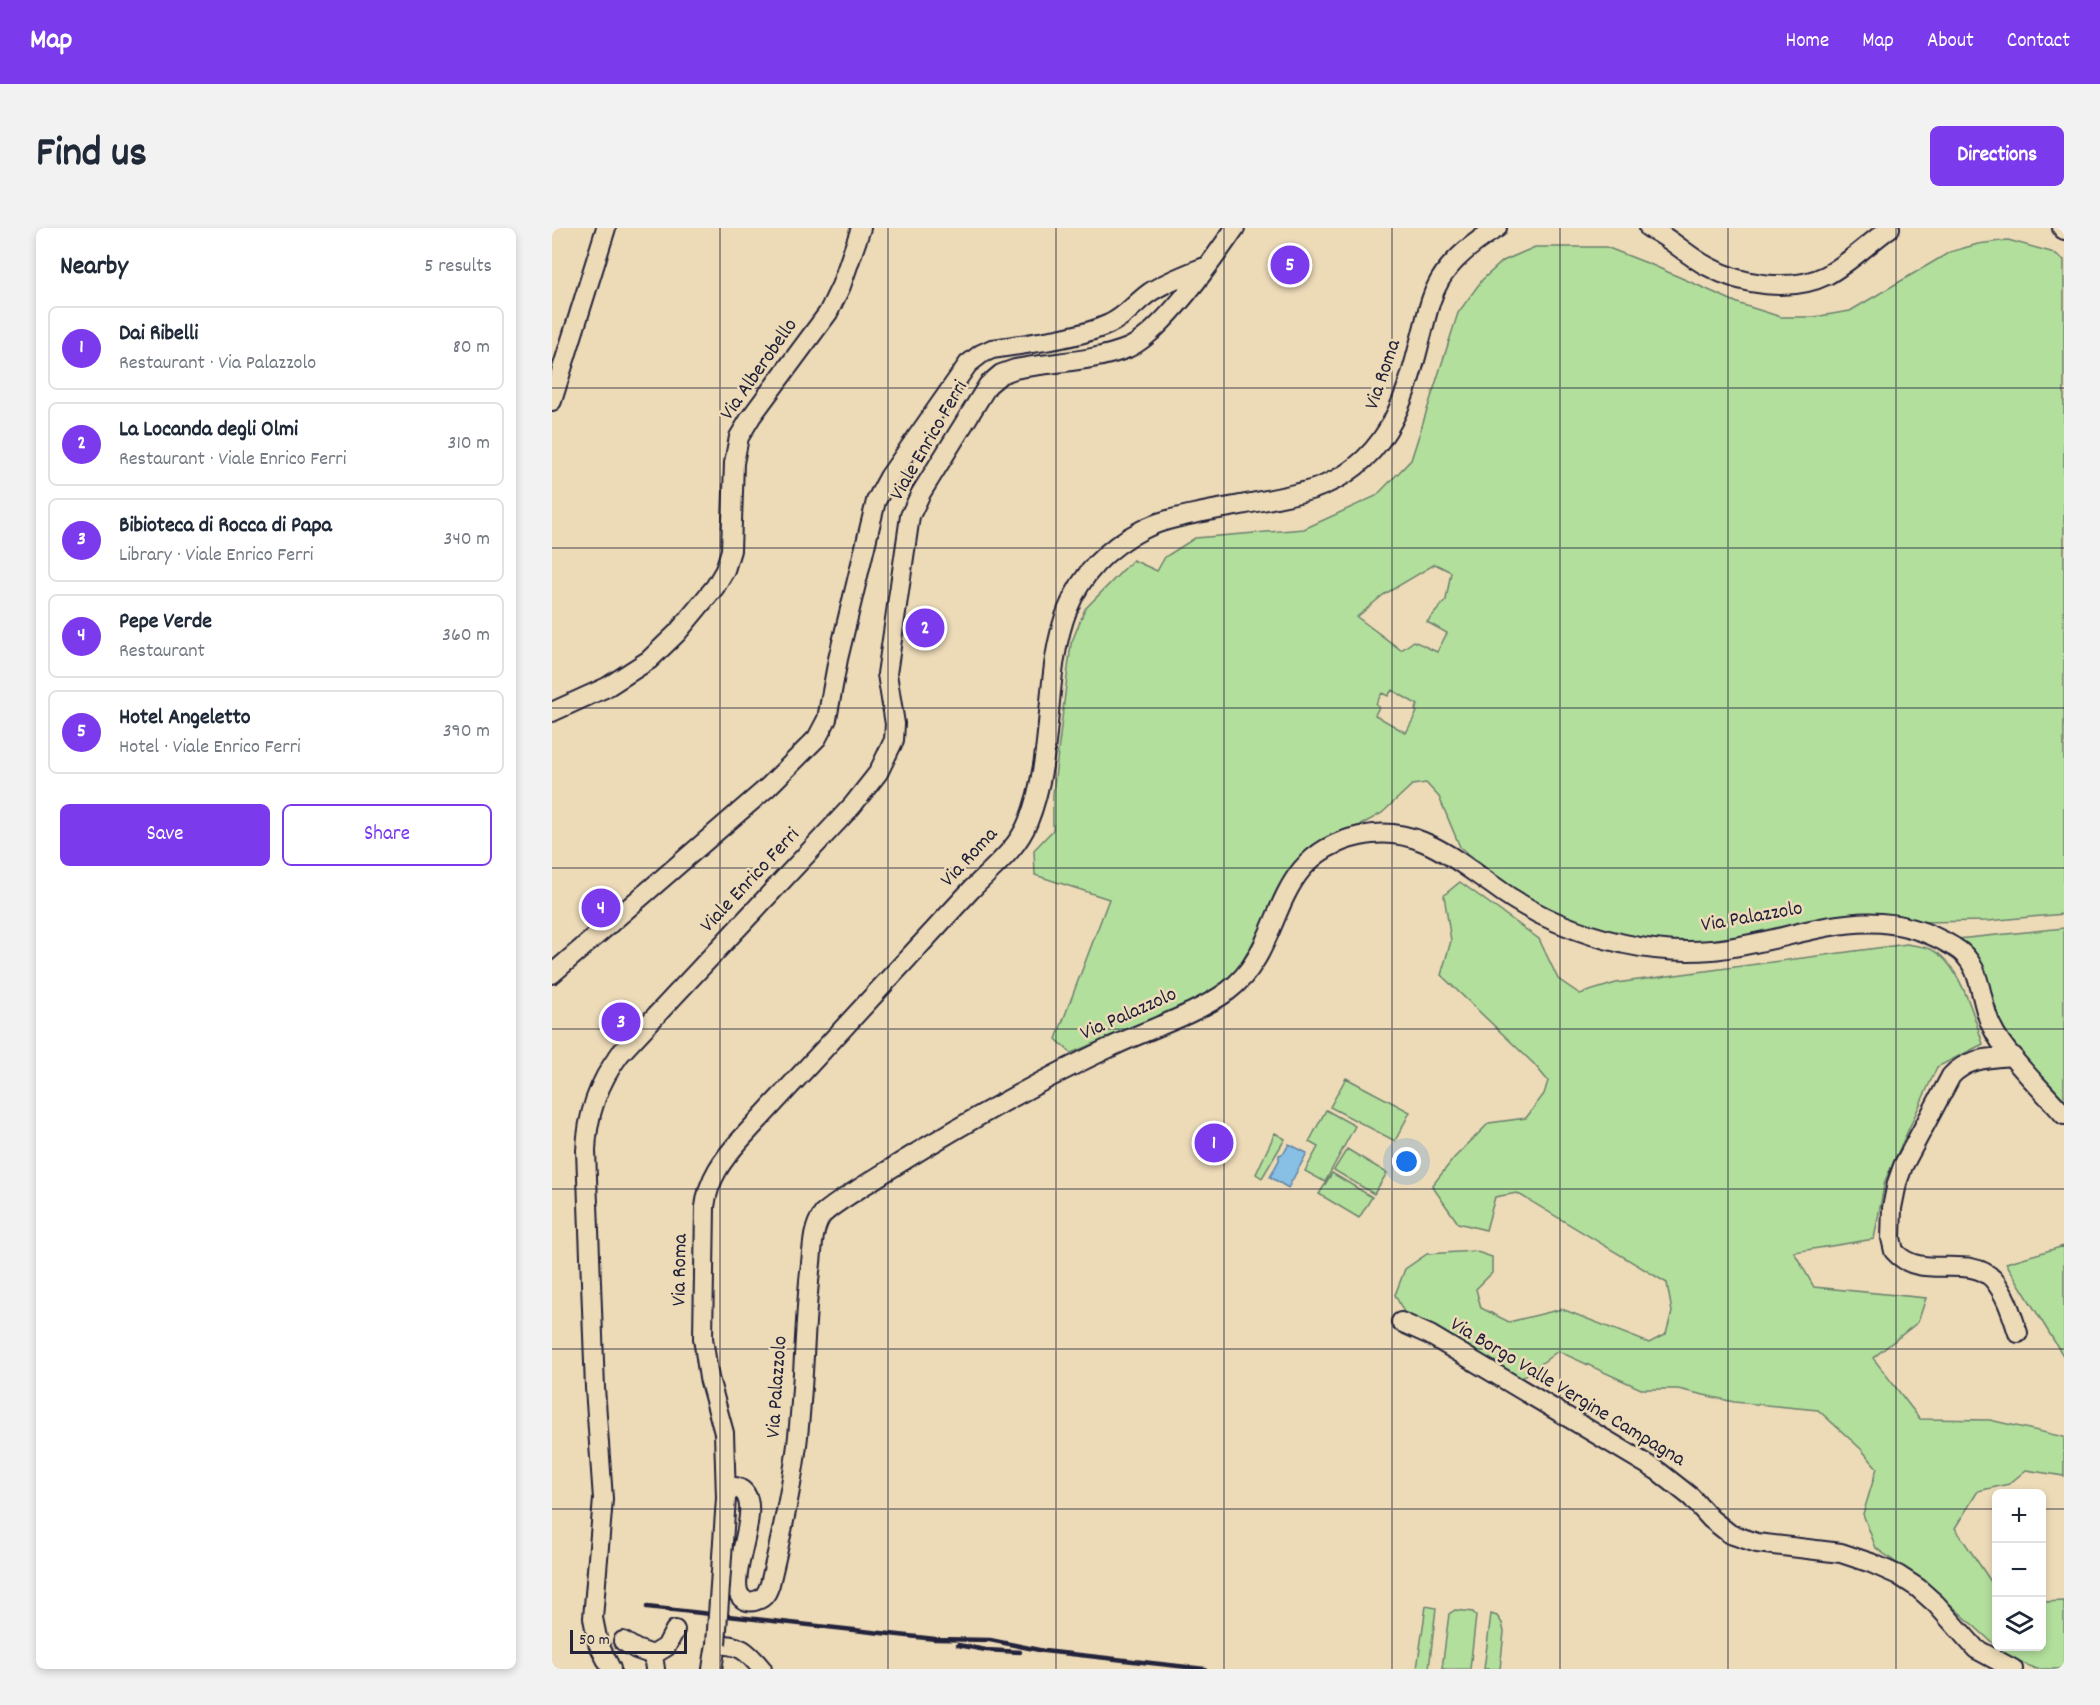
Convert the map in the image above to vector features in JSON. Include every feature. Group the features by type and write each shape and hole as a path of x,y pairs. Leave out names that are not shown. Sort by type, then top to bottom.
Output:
{"street":[{"path":"552,401 606,228"},
{"name":"Via Alberobello","path":"552,712 602,690 649,660 677,633 715,587 725,570 731,550 734,463 739,437 751,417 828,313 841,286 861,228"},
{"name":"Viale Enrico Ferri","path":"612,1669 598,1643 592,1613 603,1499 597,1422 586,1151 587,1130 608,1072 620,1054 852,806 883,765 893,746 895,735 887,674 910,516 921,493 988,385 1001,374 1015,369 1113,352 1135,344 1166,315 1207,267 1235,228"},
{"name":"Via Roma","path":"712,1669 716,1644 726,1498 726,1451 723,1425 708,1372 703,1338 705,1207 708,1188 715,1172 742,1138 1020,837 1033,807 1040,779 1059,634 1071,602 1090,569 1115,546 1149,527 1175,518 1314,489 1336,479 1366,457 1385,436 1397,415 1412,371 1428,310 1440,281 1449,267 1497,228"},
{"path":"1649,228 1700,262 1728,276 1758,283 1793,284 1814,280 1832,271 1890,228"},
{"path":"552,974 768,787 817,738 827,719 838,658 876,501 889,477 968,364 981,354 992,350 1102,327 1120,318 1147,295 1165,284 1207,267"},
{"name":"Via Palazzolo","path":"726,1498 736,1487 742,1490 747,1498 748,1522 737,1591 738,1595 745,1600 759,1600 766,1595 770,1584 793,1470 815,1234 818,1221 823,1214 904,1159 1014,1095 1115,1045 1193,1010 1230,989 1242,977 1257,955 1297,875 1311,858 1337,843 1360,836 1386,834 1414,838 1449,854 1504,893 1538,913 1586,934 1637,948 1679,951 1732,948 1760,944 1859,921 1895,924 1927,934 1958,949 1971,962 1992,1027 2013,1056"},
{"path":"2018,1333 2003,1293 1989,1276 1971,1268 1938,1268 1908,1261 1894,1251 1891,1238 1892,1208 1898,1178 1951,1076 1969,1062 2013,1056 2064,1114"},
{"name":"Via Borgo Valle Vergine Campagna","path":"1401,1322 1430,1335 1658,1471 1691,1497 1711,1520 1730,1534 1757,1543 1841,1553 1898,1575 1936,1604 1976,1649 2013,1669"},
{"path":"623,1641 654,1662 666,1647 675,1630"},
{"path":"716,1644 742,1648 762,1669"}],"green space":[{"path":"2008,240 2051,252 2064,260 2064,914 1988,921 1920,922 1712,945 1659,945 1611,936 1543,909 1498,878 1460,847 1439,797 1426,783 1412,785 1382,813 1297,861 1235,975 1205,998 1071,1053 1056,1039 1109,899 1035,875 1034,850 1053,830 1053,794 1071,644 1085,609 1133,560 1157,571 1165,557 1195,538 1304,529 1376,496 1411,460 1458,313 1482,280 1503,261 1535,247 1606,247 1740,304 1781,317 1814,317 1850,311 1950,252 1978,244","holes":["1435,564 1451,572 1446,600 1427,622 1447,633 1437,652 1414,641 1401,650 1357,617 1383,595","1392,690 1418,705 1415,710 1417,712 1406,733 1375,715 1379,707 1376,704 1382,693 1388,696"]},
{"path":"1460,882 1539,939 1558,979 1580,994 1616,983 1907,944 1931,949 1951,968 1965,992 1983,1044 1937,1067 1885,1181 1874,1239 1794,1252 1814,1287 1926,1298 1918,1322 1873,1358 1920,1419 1990,1420 2064,1437 2064,1476 2026,1470 2009,1484 1978,1491 1955,1528 1992,1583 1992,1642 1938,1593 1876,1548 1863,1514 1877,1468 1861,1449 1818,1410 1734,1402 1678,1389 1641,1389 1558,1351 1519,1380 1408,1320 1395,1295 1405,1269 1427,1254 1474,1251 1492,1257 1492,1273 1476,1289 1481,1308 1509,1322 1562,1309 1649,1343 1666,1334 1672,1312 1667,1283 1517,1193 1495,1197 1486,1230 1458,1223 1432,1186 1454,1158 1489,1123 1526,1118 1544,1094 1548,1081 1534,1064 1441,975 1451,941 1444,895"},
{"path":"2064,928 2064,1101 2012,1043 1992,1013 1958,939"},
{"path":"1346,1078 1410,1112 1395,1141 1330,1107"},
{"path":"1326,1110 1355,1126 1325,1182 1305,1171 1318,1147 1309,1142"},
{"path":"1275,1133 1285,1139 1262,1178 1256,1174"},
{"path":"1347,1149 1387,1173 1374,1194 1334,1170"},
{"path":"1332,1173 1372,1197 1359,1218 1319,1194"},
{"path":"2064,1246 2064,1357 2006,1263"},
{"path":"2064,1601 2064,1669 2036,1669 2007,1656 2002,1651 2046,1651 2046,1602"},
{"path":"1426,1606 1436,1608 1429,1669 1417,1669"},
{"path":"1455,1610 1473,1612 1476,1616 1470,1669 1442,1669 1449,1614"},
{"path":"1491,1614 1497,1616 1504,1632 1500,1669 1484,1669"}],"water":[{"path":"1289,1144 1307,1153 1288,1188 1270,1177 1279,1160 1279,1155 1284,1153"}],"railway":[{"path":"647,1607 935,1639 990,1640 1044,1651 1205,1669"},
{"path":"958,1645 986,1650 1020,1652"}],"place":[{"name":"Hotel Angeletto","path":"1290,265"},
{"name":"La Locanda degli Olmi","path":"925,628"},
{"name":"Pepe Verde","path":"601,908"},
{"name":"Bibioteca di Rocca di Papa","path":"621,1022"},
{"name":"Dai Ribelli","path":"1214,1143"}]}
